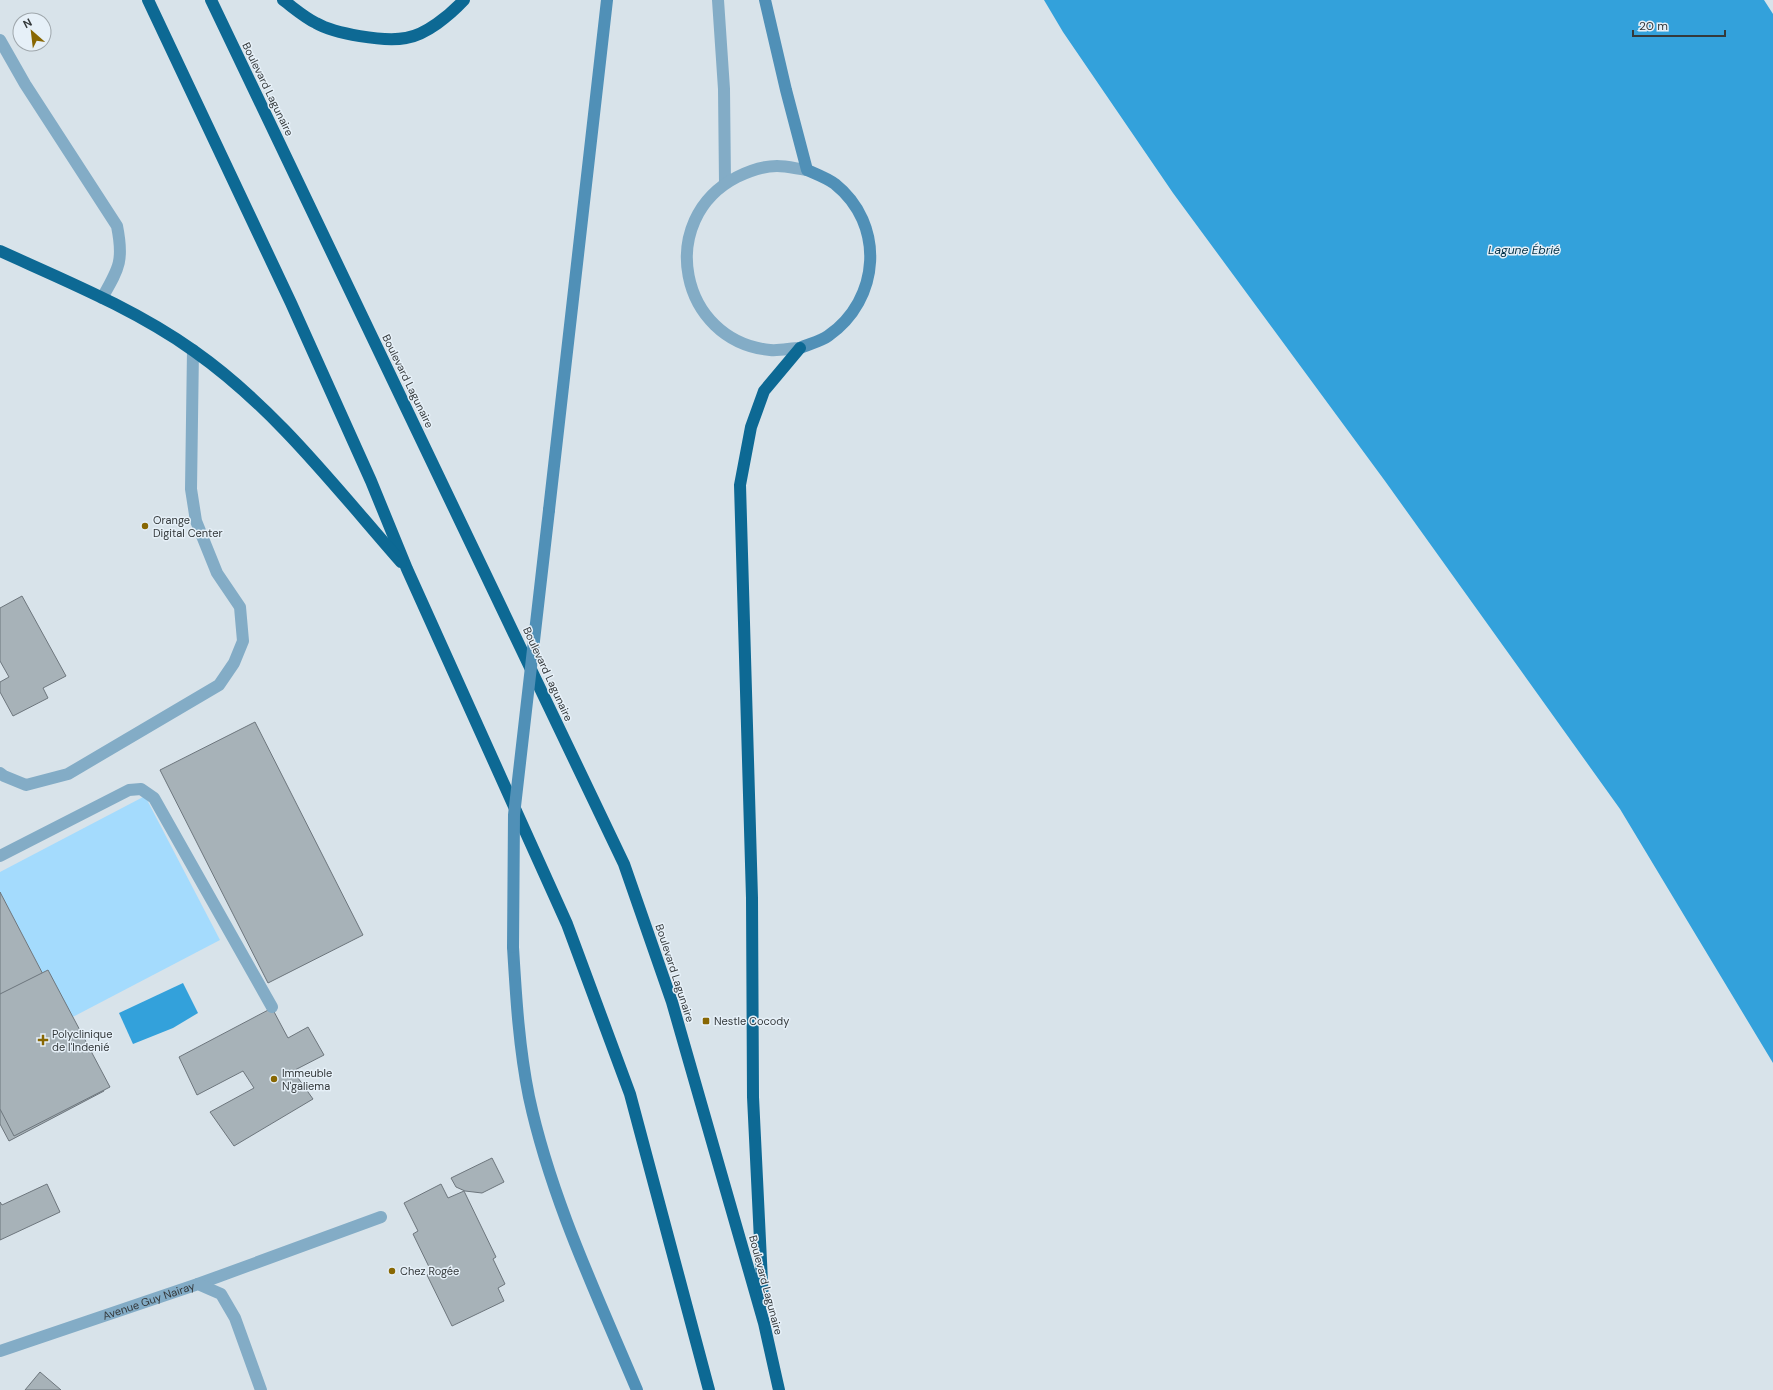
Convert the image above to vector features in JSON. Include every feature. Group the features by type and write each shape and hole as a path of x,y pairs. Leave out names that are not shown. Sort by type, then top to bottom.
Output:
{"highway":[{"path":"148,0 292,303 367,473 407,569 567,924 630,1094 709,1390"},
{"name":"Boulevard Lagunaire","path":"211,0 624,864 672,1002 764,1323 779,1390"},
{"path":"283,0 316,24 350,35 385,39 406,38 432,27 455,10 464,0"},
{"path":"0,251 102,298 193,350 240,386 298,442 407,569"},
{"path":"764,1323 753,1097 752,898 740,485 751,427 764,391 800,348"}],"main road":[{"path":"607,0 514,815 514,947 517,1016 529,1097 554,1186 637,1390"},
{"path":"765,0 807,170 834,183 855,205 868,232 871,261 866,290 850,316 828,336 800,348"}],"street":[{"path":"718,0 724,89 725,183"},
{"path":"0,40 25,84 117,226 121,247 118,270 102,298"},
{"path":"800,348 770,350 743,343 719,329 701,308 689,283 686,255 691,228 705,203 725,183 750,170 777,166 807,170"},
{"path":"0,773 26,785 68,774 219,685 234,663 243,641 240,607 217,573 196,521 191,489 193,350"},
{"path":"0,856 129,790 141,789 154,798 272,1007"},
{"path":"198,1284 381,1217"},
{"name":"Avenue Guy Nairay","path":"0,1351 198,1284 221,1294 235,1318 261,1390"}],"shaded area":[{"path":"145,796 220,940 67,1020 0,892 0,872"}],"water":[{"name":"Lagune Ébrié","path":"1044,0 1764,0 1773,14 1773,1063 1620,809 1385,481 1173,193 1063,32"},
{"path":"183,983 198,1013 173,1028 133,1044 119,1013"}],"building":[{"path":"22,596 66,676 43,688 48,698 13,716 0,692 0,682 9,677 0,661 0,608"},
{"path":"255,722 363,935 268,983 160,770"},
{"name":"Polyclinique de l'Indenié","path":"0,892 104,1091 9,1141 0,1124"},
{"name":"Polyclinique de l'Indenié","path":"48,970 110,1087 14,1136 0,1109 0,994"},
{"name":"Immeuble N'galiema","path":"272,1008 288,1038 308,1027 324,1055 293,1071 313,1099 234,1146 210,1112 254,1088 243,1071 197,1095 179,1057"},
{"path":"492,1158 504,1182 482,1193 465,1191 456,1187 451,1178"},
{"path":"47,1184 60,1212 0,1240 0,1202 2,1205"},
{"path":"441,1184 448,1198 464,1191 496,1257 493,1259 505,1284 498,1288 504,1301 452,1326 427,1275 432,1273 413,1234 418,1231 404,1203"},
{"path":"40,1372 61,1390 25,1390"}],"place":[{"name":"Orange Digital Center","path":"145,526"},
{"name":"Nestle Cocody","path":"706,1021"},
{"name":"Polyclinique de l'Indenié","path":"43,1040"},
{"name":"Immeuble N'galiema","path":"274,1079"},
{"name":"Chez Rogée","path":"392,1271"}]}
